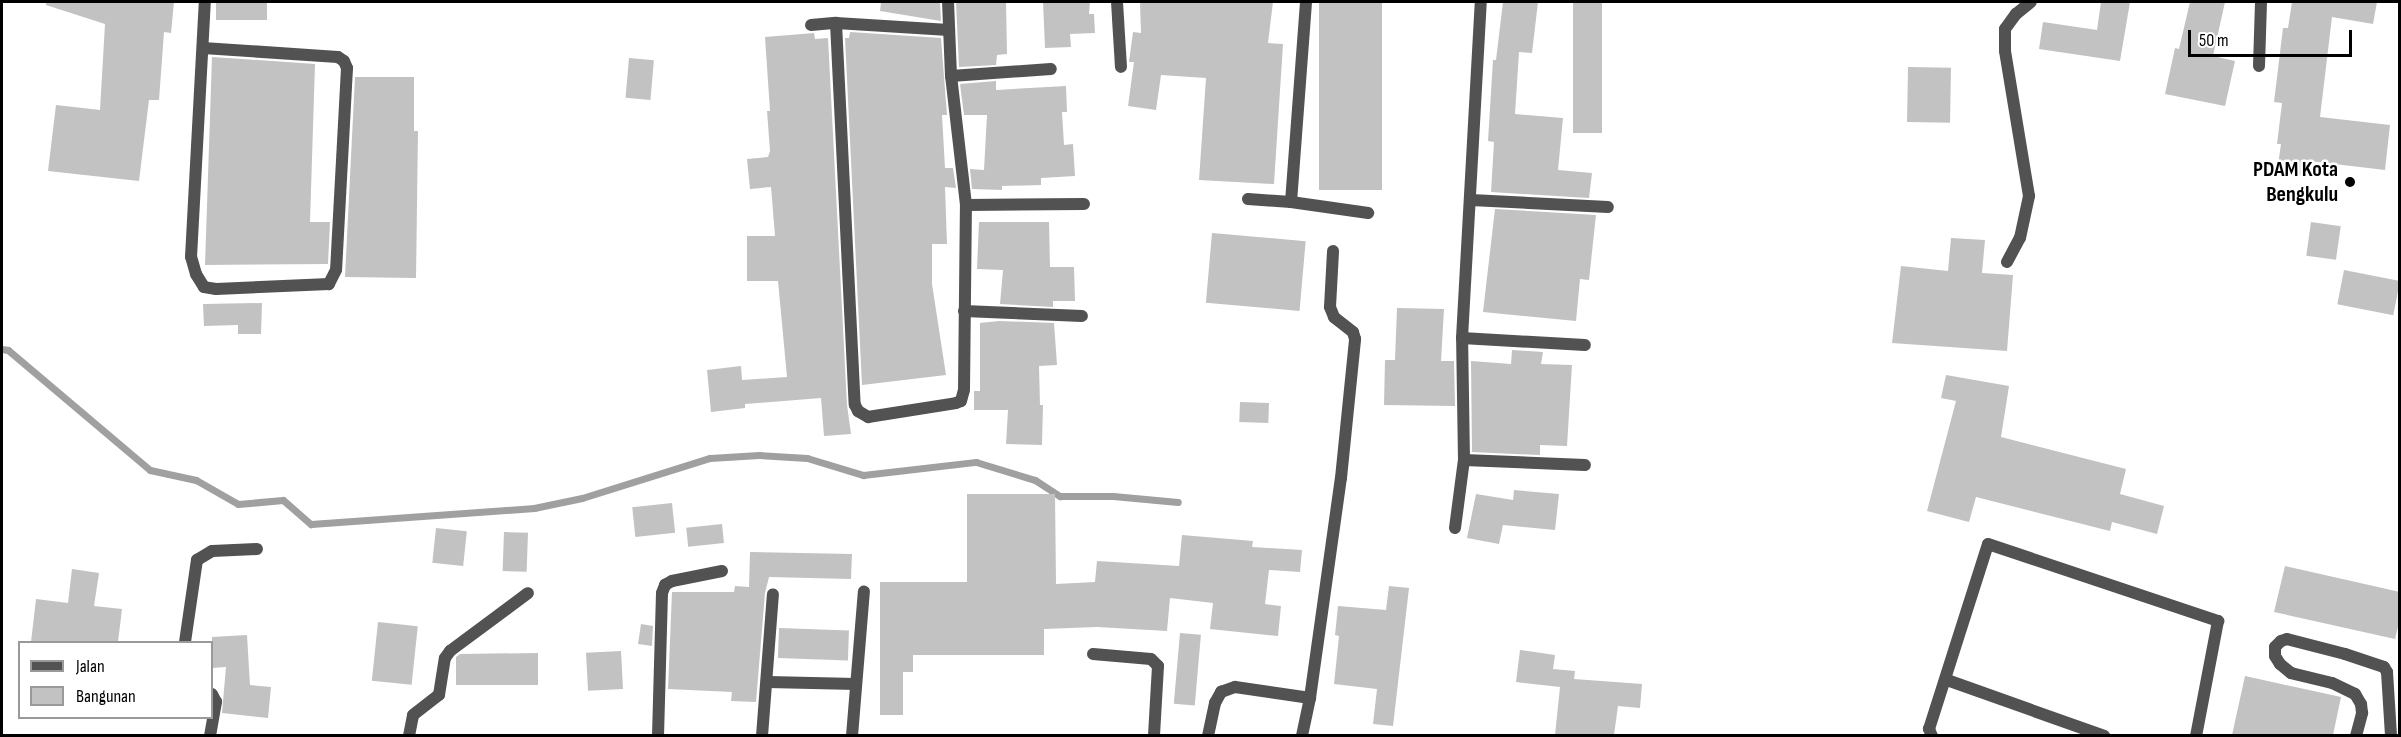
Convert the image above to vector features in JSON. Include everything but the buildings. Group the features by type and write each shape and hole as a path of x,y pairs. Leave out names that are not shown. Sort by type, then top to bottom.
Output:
{"street":[{"path":"203,48 338,57 345,61 347,68 336,270 329,284 216,290 204,287 196,274 191,257 205,2"},
{"path":"836,23 855,405 858,411 868,417 961,400 964,390 966,205 951,76 948,2"},
{"path":"1118,2 1121,67"},
{"path":"1291,202 1306,2"},
{"path":"1455,528 1464,460 1462,338 1480,2"},
{"path":"2007,262 2020,238 2029,196 2006,51 2005,29 2016,14 2031,2"},
{"path":"2259,66 2261,2"},
{"path":"811,25 836,23 949,30"},
{"path":"951,76 1051,69"},
{"path":"1248,199 1291,202 1368,213"},
{"path":"1471,200 1608,207"},
{"path":"966,205 1084,204"},
{"path":"1302,735 1310,698 1329,548 1341,478 1354,339 1353,332 1334,317 1330,308 1333,251"},
{"path":"964,311 1082,316"},
{"path":"1462,338 1585,345"},
{"path":"1464,460 1585,465"},
{"path":"1932,735 1929,729 1947,680 1988,544 2218,621 2196,735"},
{"path":"185,641 197,560 212,551 257,549"},
{"path":"657,735 662,593 665,585 672,581 722,571"},
{"path":"852,735 864,591"},
{"path":"409,735 413,715 439,695 445,658 450,651 528,593"},
{"path":"762,735 768,682 773,594"},
{"path":"2356,735 2362,713 2361,704 2355,694 2332,683 2291,673 2280,664 2275,656 2275,646 2287,639 2384,667 2387,672 2391,735"},
{"path":"1093,654 1151,659 1158,666 1154,735"},
{"path":"1947,680 2104,735"},
{"path":"768,682 856,684"},
{"path":"1208,735 1215,703 1221,692 1235,687 1310,698"},
{"path":"213,696 216,702 213,718"},
{"path":"210,735 213,719"}],"waterway":[{"path":"2,349 8,350 150,470 196,480 238,504 283,500 311,524 534,508 582,498 710,458 759,455 807,458 863,475 976,462 1035,480 1060,496 1113,496 1178,502"}],"place":[{"name":"PDAM Kota Bengkulu","path":"2350,182"}]}
